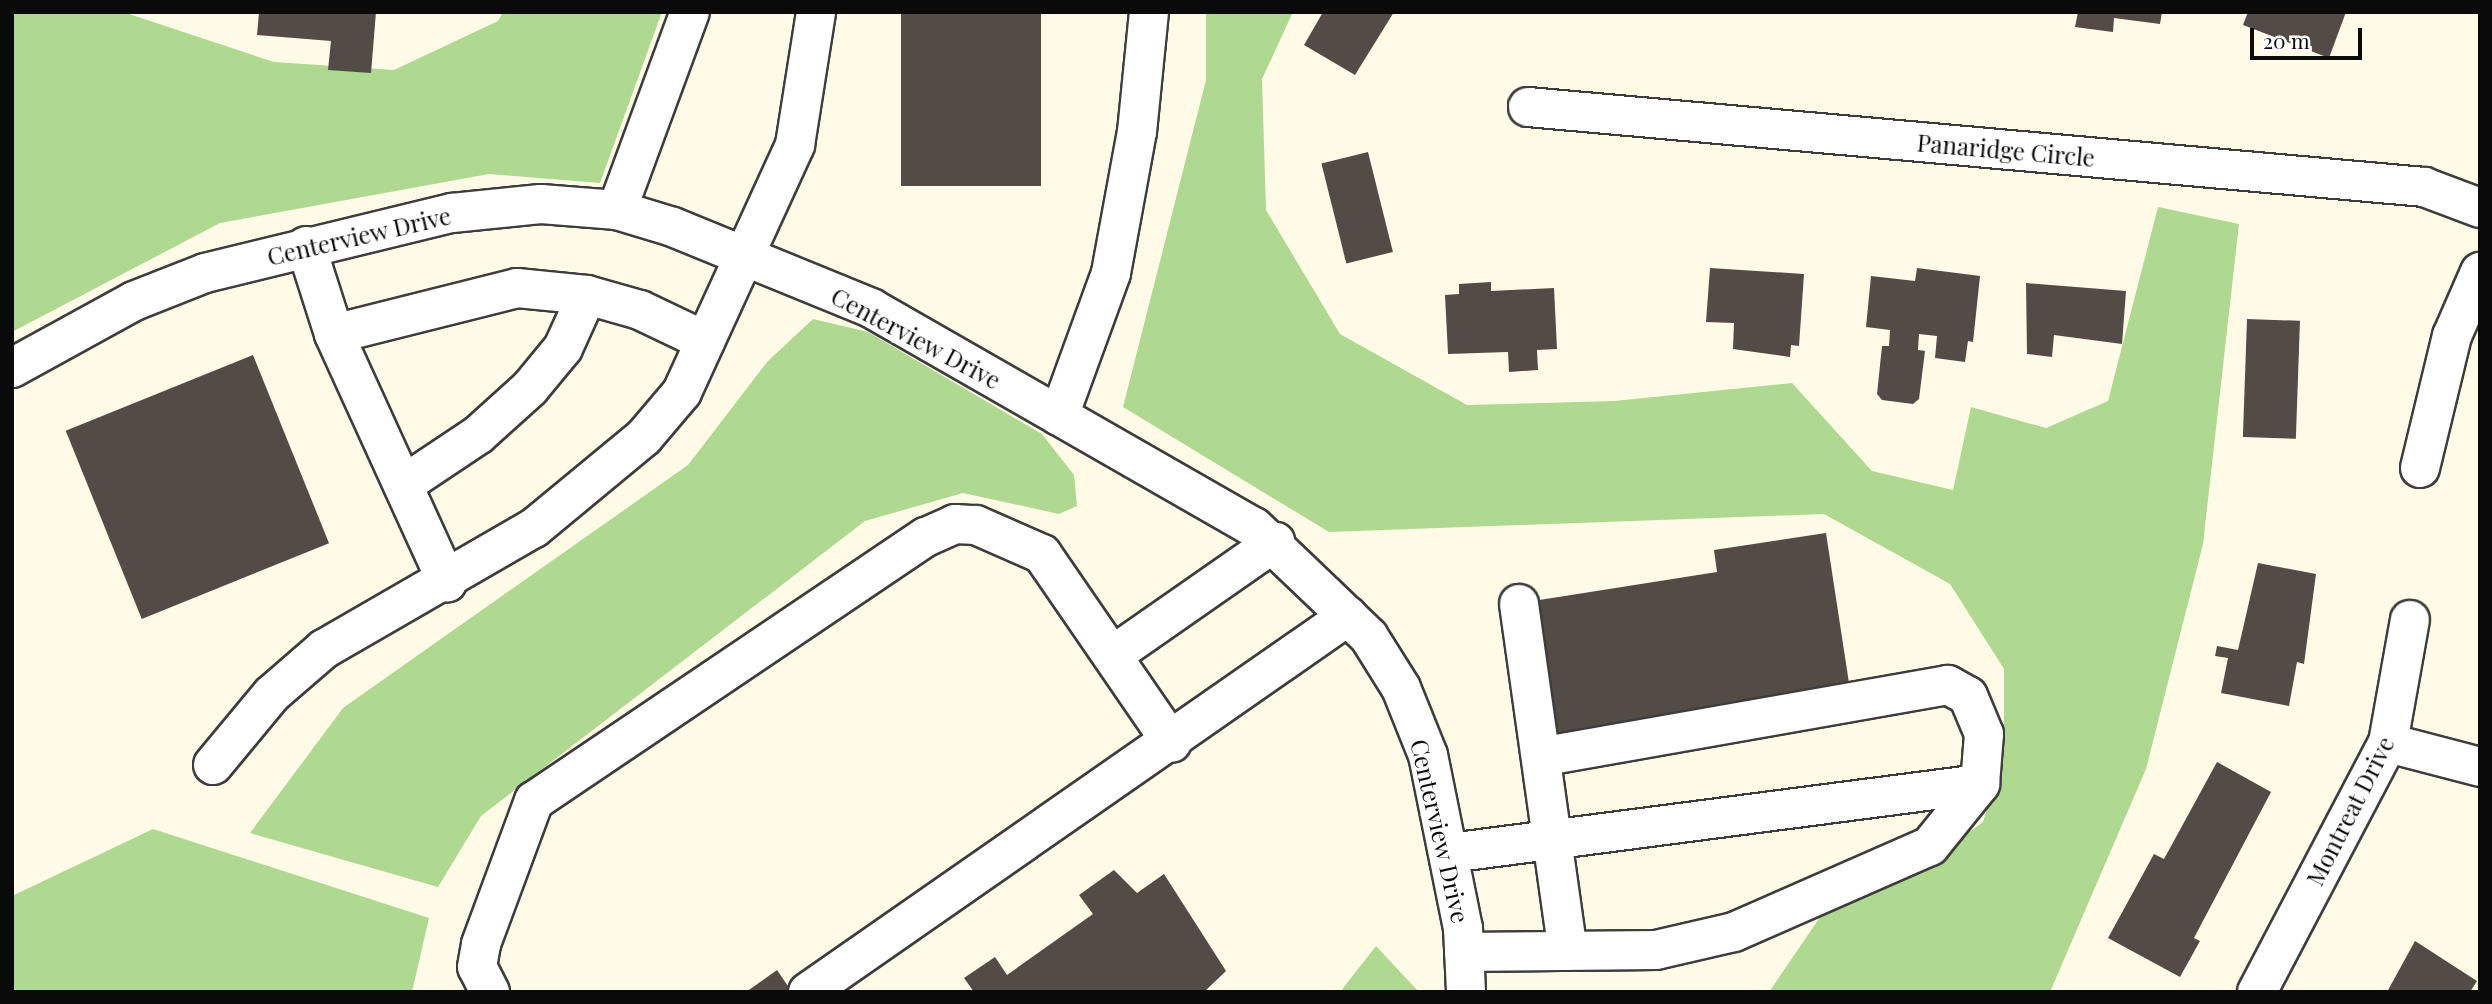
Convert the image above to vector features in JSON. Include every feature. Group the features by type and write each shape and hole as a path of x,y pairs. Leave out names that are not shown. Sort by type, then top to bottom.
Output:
{"street":[{"path":"617,210 690,12"},
{"path":"213,765 272,694 324,649 447,582 534,528 644,437 682,392 795,145 816,12"},
{"path":"1059,416 1111,273 1137,132 1149,12"},
{"name":"Panaridge Circle","path":"1528,107 2424,187 2480,208"},
{"name":"Centerview Drive","path":"12,368 134,301 306,246 452,213 541,204 617,210 745,255 871,308 1275,542 1348,615 1401,688 1428,755 1450,853 1464,952 1466,992"},
{"path":"306,246 334,334 447,582"},
{"path":"2420,468 2452,336 2480,272"},
{"path":"334,334 517,288 587,295 640,310 705,341"},
{"path":"403,485 478,435 530,388 563,348 587,295"},
{"path":"490,992 477,967 481,944 534,801 926,537 954,524 976,525 1042,554 1172,743"},
{"path":"1113,655 1275,542"},
{"path":"1518,604 1568,951"},
{"path":"808,992 1172,743 1348,615"},
{"name":"Montreat Drive","path":"2257,992 2388,743 2410,620"},
{"path":"1464,952 1656,950 1734,932 1930,846 1980,784 1983,734 1968,695 1948,685 1541,758"},
{"path":"2388,743 2480,767"},
{"path":"1450,853 1553,844 1980,784"}],"green space":[{"path":"12,12 123,12 274,62 394,70 498,21 503,12 662,12 600,183 489,174 220,223 12,332"},
{"path":"1206,12 1293,12 1262,79 1266,210 1340,334 1467,405 1614,401 1792,383 1872,471 1953,490 1971,407 2046,428 2108,401 2158,207 2239,224 2203,544 2146,769 2050,992 1769,992 1827,907 1926,864 1983,822 2004,757 2004,669 1950,584 1824,514 1329,532 1123,407 1206,80"},
{"path":"813,319 868,332 1042,434 1074,475 1077,506 1059,514 963,493 865,521 481,816 438,887 250,833 343,708 688,465 767,362"},
{"path":"153,829 429,918 412,992 12,992 12,896"},
{"path":"1376,946 1418,991 1418,992 1340,992"}],"building":[{"path":"259,12 376,12 371,73 328,70 331,41 257,35"},
{"path":"901,12 1041,12 1041,186 901,186"},
{"path":"1323,12 1394,12 1355,75 1304,45"},
{"path":"2078,12 2162,12 2160,24 2114,18 2113,32 2075,27"},
{"path":"2248,12 2346,12 2329,58 2243,25"},
{"path":"1368,152 1393,252 1346,264 1321,164"},
{"path":"1710,268 1804,274 1799,346 1791,345 1790,357 1733,349 1734,323 1706,322"},
{"path":"1917,268 1980,276 1973,342 1968,341 1965,362 1935,358 1937,336 1919,334 1918,350 1925,351 1919,399 1913,404 1882,400 1877,394 1882,346 1889,346 1890,330 1866,327 1871,276 1915,281"},
{"path":"1491,282 1491,291 1554,288 1557,349 1537,350 1538,370 1509,372 1508,352 1448,354 1445,295 1459,294 1459,284"},
{"path":"2026,283 2126,291 2122,344 2054,335 2052,357 2027,354"},
{"path":"2247,319 2300,321 2296,439 2243,437"},
{"path":"253,355 329,543 142,619 66,431"},
{"path":"1826,533 1849,683 1553,734 1533,601 1717,572 1714,550"},
{"path":"2258,563 2316,574 2304,664 2297,662 2289,706 2221,693 2228,658 2215,656 2217,646 2238,650"},
{"path":"2217,762 2271,792 2194,938 2200,941 2180,977 2108,938 2154,854 2164,859"},
{"path":"1114,870 1137,893 1164,874 1226,971 1204,992 974,992 964,978 995,957 1007,975 1093,914 1079,895"},
{"path":"2415,941 2477,981 2470,992 2387,992"},
{"path":"777,970 792,992 746,992"}]}
